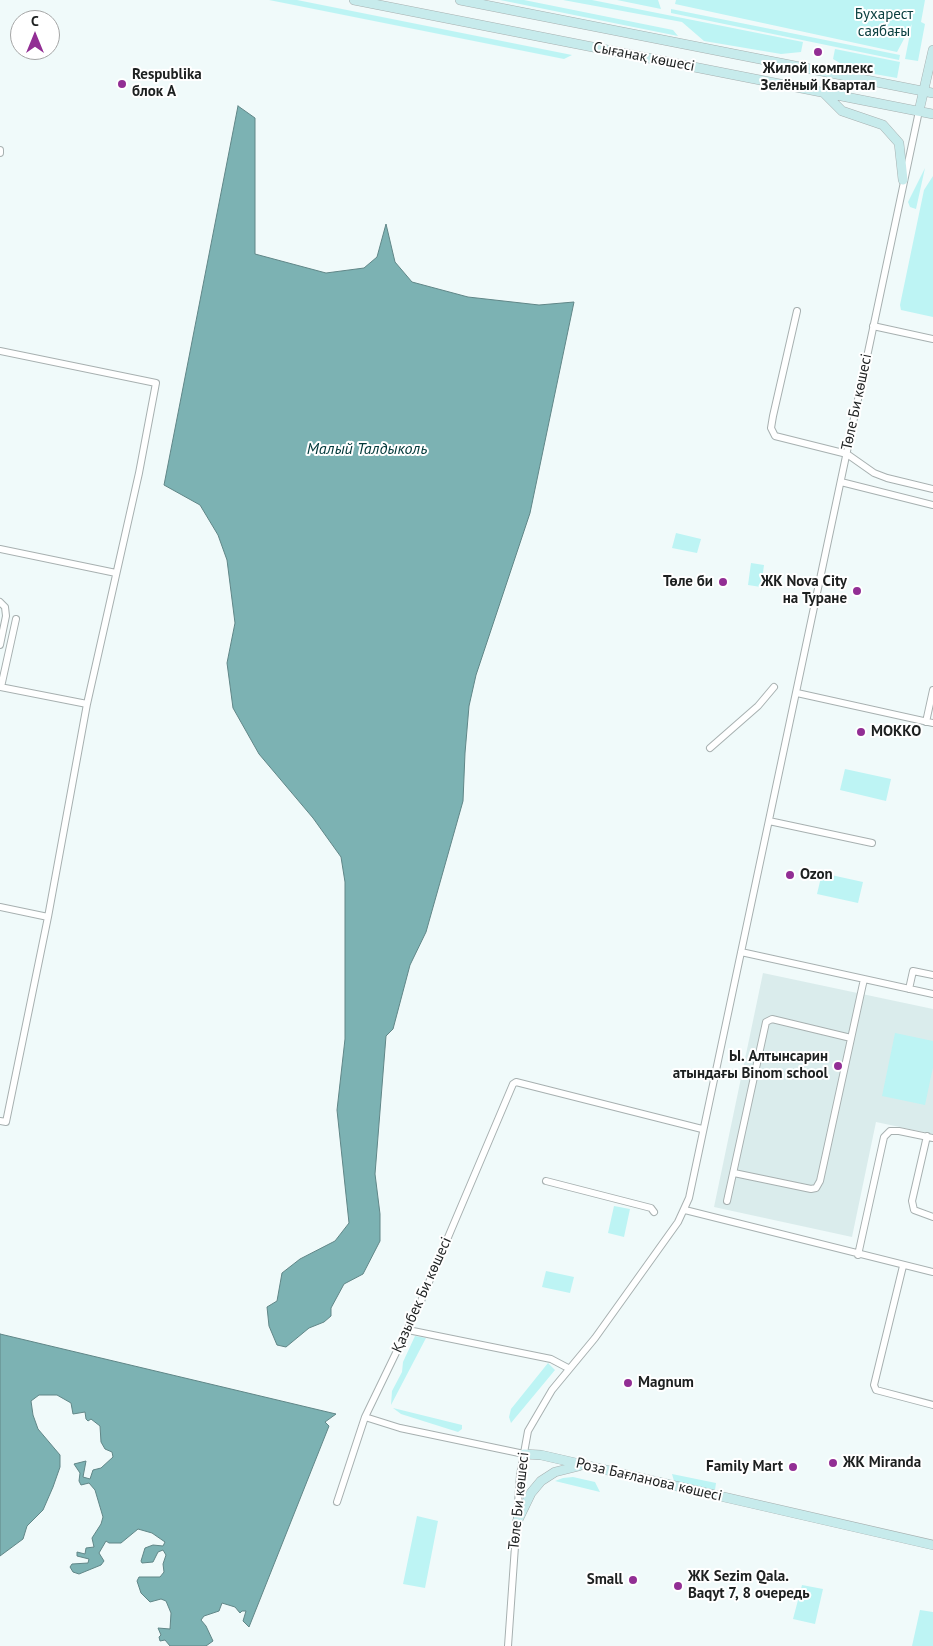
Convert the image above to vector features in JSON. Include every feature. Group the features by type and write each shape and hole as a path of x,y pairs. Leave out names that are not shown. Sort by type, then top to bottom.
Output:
{"main road":[{"name":"Сығанақ көшесі","path":"354,0 933,114"},
{"name":"Сығанақ көшесі","path":"460,0 928,92"},
{"path":"919,111 928,92 933,50"},
{"path":"824,92 842,111 882,125 899,143 903,180"},
{"name":"Роза Бағланова көшесі","path":"524,1454 583,1465 933,1545"},
{"path":"517,1522 531,1493 541,1481 555,1472 583,1465"}],"street":[{"name":"Төле Би көшесі","path":"508,1646 520,1475 528,1431 552,1390 594,1338 685,1210 797,693 903,180 919,111"},
{"path":"797,310 773,416 772,432 775,436 847,454 874,473 933,489"},
{"path":"873,326 933,339"},
{"path":"0,351 156,383 139,473 87,704 48,917 6,1122 0,1121"},
{"path":"841,482 933,505"},
{"path":"0,550 116,573"},
{"path":"0,602 5,607 6,616 0,645"},
{"path":"16,619 1,687 87,704"},
{"path":"710,748 758,706 774,686"},
{"path":"797,693 929,722 933,690"},
{"path":"769,821 872,843"},
{"path":"0,907 48,917"},
{"path":"741,952 933,994"},
{"path":"909,989 913,971 933,975"},
{"path":"734,1173 811,1189 816,1188 820,1181 864,979"},
{"path":"727,1201 766,1022 772,1019 851,1038"},
{"name":"Қазыбек Би көшесі","path":"337,1502 365,1417 408,1330 510,1088 516,1082 702,1129"},
{"path":"858,1256 884,1137 890,1131 899,1130 930,1137 912,1201 914,1210 933,1217"},
{"path":"546,1181 651,1208 654,1212"},
{"path":"685,1210 858,1256 933,1272"},
{"path":"903,1266 874,1385 876,1390 933,1405"},
{"path":"408,1330 551,1359 568,1368"},
{"name":"Роза Бағланова көшесі","path":"365,1417 400,1428 524,1454"}],"shaded area":[{"name":"Ы. Алтынсарин атындағы Binom school","path":"763,973 933,1009 933,1134 876,1122 852,1237 714,1207"}],"green space":[{"path":"269,0 297,0 572,55 564,59"},
{"path":"500,0 524,0 673,30 678,36"},
{"path":"563,0 592,0 803,42 801,52 781,54 704,41 682,22"},
{"path":"617,0 658,0 661,9"},
{"name":"Бухарест саябағы","path":"676,0 925,0 921,22 925,24 918,61 905,59 912,24 897,52 675,4"},
{"path":"671,9 900,55 899,60 671,13"},
{"path":"835,49 900,62 897,78 852,70 833,59"},
{"path":"925,168 916,209 910,207 908,202"},
{"path":"933,176 933,317 901,310 900,305 924,190"},
{"path":"676,533 701,539 697,553 672,548"},
{"path":"751,563 764,565 761,587 748,585"},
{"path":"845,769 891,779 886,801 840,790"},
{"path":"822,873 863,882 858,903 817,894"},
{"path":"895,1033 933,1041 933,1067 925,1105 882,1096"},
{"path":"614,1206 630,1209 624,1237 608,1233"},
{"path":"546,1271 574,1277 570,1293 542,1287"},
{"path":"415,1336 426,1338 391,1405 392,1391 402,1372 403,1362"},
{"path":"548,1363 555,1370 511,1423 509,1417 511,1409"},
{"path":"393,1408 462,1425 462,1429 458,1432 401,1414"},
{"path":"672,1474 716,1483 715,1490 674,1481"},
{"path":"573,1477 595,1482 600,1492 555,1481"},
{"path":"417,1516 438,1521 425,1588 403,1584"},
{"path":"802,1585 823,1589 815,1624 793,1619"},
{"path":"920,1610 933,1612 933,1646 912,1646"}],"water":[{"name":"Малый Талдыколь","path":"238,106 255,118 255,254 326,273 364,268 377,257 386,224 395,262 412,282 468,297 539,305 574,302 530,513 476,675 469,706 463,801 426,932 410,965 393,1029 386,1036 375,1174 380,1214 380,1241 363,1274 344,1284 331,1308 331,1316 324,1322 309,1328 286,1347 277,1345 269,1326 267,1307 277,1301 282,1273 300,1259 335,1241 349,1223 337,1110 345,1039 345,882 341,857 313,818 259,754 233,708 227,663 235,623 227,560 218,535 200,505 164,485"},
{"path":"0,1334 336,1414 325,1422 329,1426 249,1627 243,1621 246,1611 240,1613 235,1607 222,1603 219,1611 204,1616 201,1620 213,1641 206,1646 170,1646 165,1640 160,1641 159,1637 161,1635 158,1628 170,1629 171,1613 166,1601 161,1599 150,1602 141,1593 137,1581 139,1577 160,1577 164,1572 163,1564 166,1555 163,1550 158,1552 153,1562 142,1563 141,1561 145,1548 153,1545 163,1546 165,1542 152,1533 138,1529 121,1543 109,1543 106,1541 99,1553 104,1561 101,1565 79,1574 73,1572 70,1567 72,1564 88,1563 89,1559 77,1556 77,1552 85,1554 86,1548 94,1547 92,1538 103,1517 95,1490 89,1483 81,1485 79,1481 80,1473 74,1464 86,1461 83,1477 90,1479 93,1470 101,1468 113,1457 112,1452 105,1449 101,1442 100,1426 91,1419 88,1421 85,1412 73,1414 71,1403 57,1395 39,1395 31,1401 38,1429 60,1455 60,1467 53,1487 43,1510 27,1526 23,1539 0,1556"}],"place":[{"name":"Жилой комплекс Зелёный Квартал","path":"818,52"},
{"name":"Respublika блок А","path":"122,84"},
{"name":"Төле би","path":"723,582"},
{"name":"ЖК Nova City на Туране","path":"857,591"},
{"name":"МОККО","path":"861,732"},
{"name":"Ozon","path":"790,875"},
{"name":"Ы. Алтынсарин атындағы Binom school","path":"838,1066"},
{"name":"Magnum","path":"628,1383"},
{"name":"ЖК Miranda","path":"833,1463"},
{"name":"Family Mart","path":"793,1467"},
{"name":"Small","path":"633,1580"},
{"name":"ЖК Sezim Qala. Baqyt 7, 8 очередь","path":"678,1586"}]}
